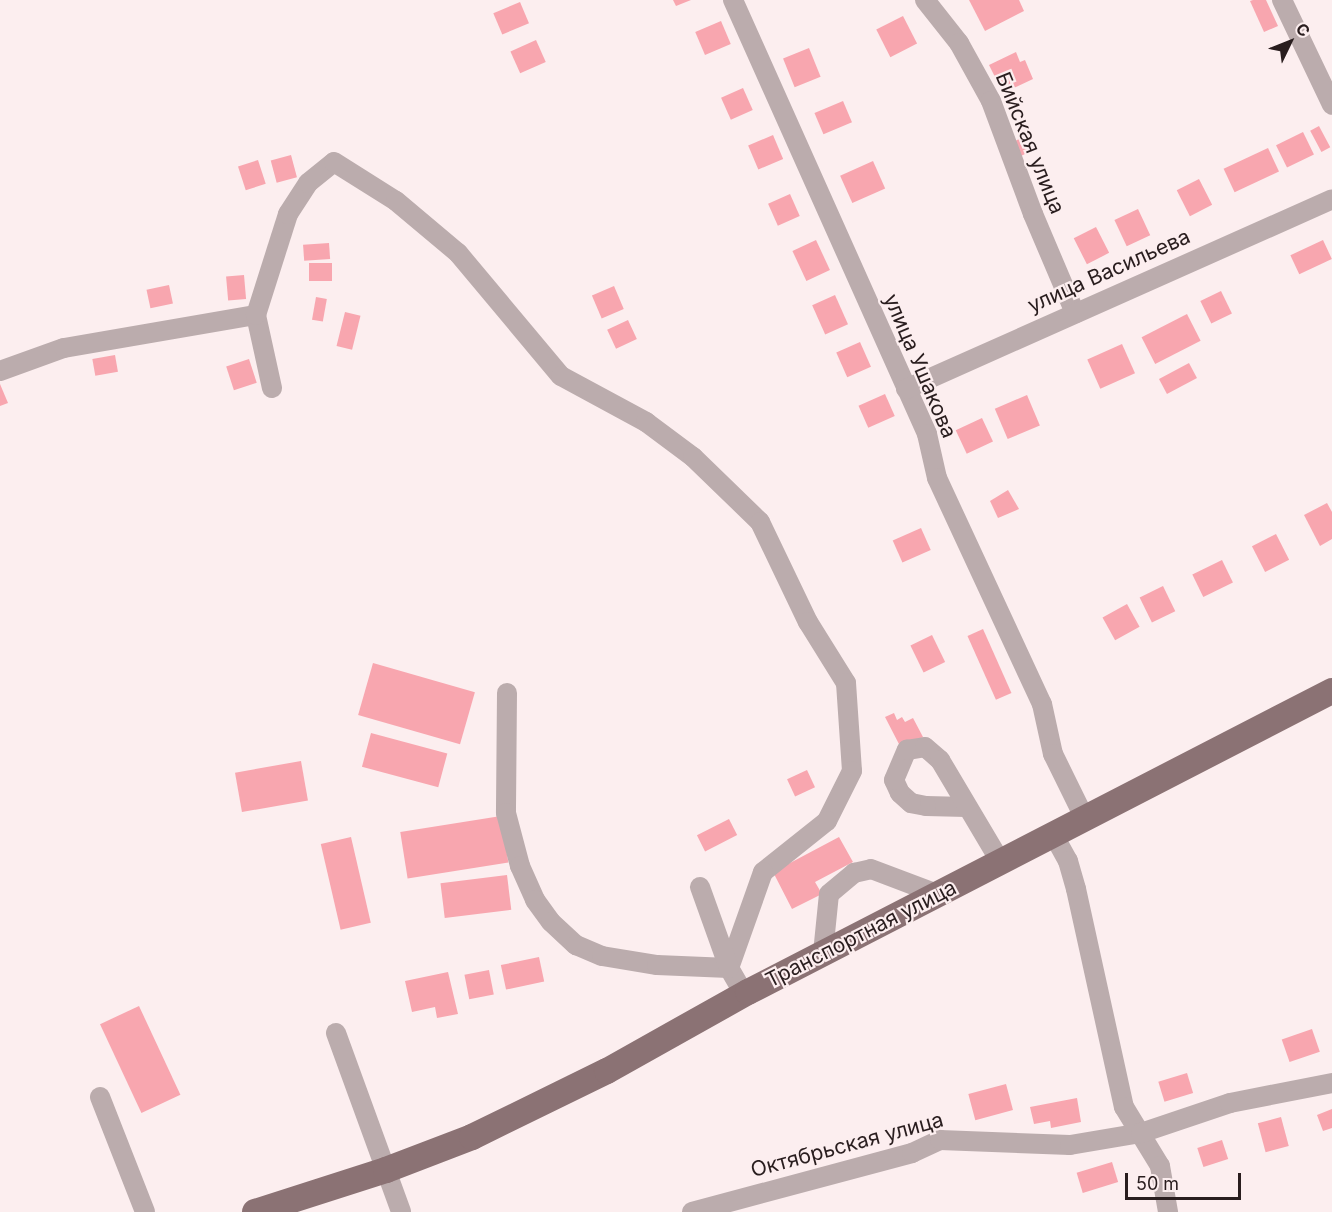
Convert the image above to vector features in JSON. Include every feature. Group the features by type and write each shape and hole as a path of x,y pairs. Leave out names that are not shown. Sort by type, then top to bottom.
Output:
{"main road":[{"name":"Транспортная улица","path":"255,1212 386,1170 472,1137 608,1071 744,994 1332,691"}],"street":[{"name":"улица Ушакова","path":"733,0 927,434 937,478 1042,704 1053,754 1084,817"},
{"name":"Бийская улица","path":"925,0 959,43 991,101 1033,214 1075,313"},
{"path":"1282,0 1332,105"},
{"path":"272,388 256,315 288,214 308,183 334,162 396,201 458,253 561,376 645,422 693,457 760,522 808,622 846,683 852,771 827,820 763,872 729,968"},
{"name":"улица Васильева","path":"906,388 1332,199"},
{"path":"0,371 64,348 256,315"},
{"path":"507,693 506,813 520,867 535,900 551,922 576,945 602,956 657,965 729,968"},
{"path":"966,807 1000,861"},
{"path":"1053,834 1068,861 1076,889 1124,1107 1160,1166 1168,1212"},
{"path":"823,953 829,894 854,873 871,869 937,894"},
{"path":"700,887 729,968 744,994"},
{"path":"336,1033 401,1212"},
{"name":"Октябрьская улица","path":"692,1212 912,1153 940,1140 1070,1145 1141,1133 1230,1103 1332,1083"},
{"path":"100,1097 145,1212"}],"building":[{"path":"673,0 691,0 676,6"},
{"path":"969,0 1019,0 1024,11 985,31"},
{"path":"1266,0 1278,26 1264,32 1250,1"},
{"path":"520,2 529,23 502,35 493,13"},
{"path":"903,16 917,44 890,57 876,30"},
{"path":"721,21 731,44 705,55 695,32"},
{"path":"536,40 546,62 520,73 510,51"},
{"path":"809,48 821,77 795,87 783,58"},
{"path":"1016,52 1020,62 1025,60 1033,79 1003,93 989,65"},
{"path":"743,88 753,110 731,120 721,98"},
{"path":"843,101 852,122 823,134 814,113"},
{"path":"1319,126 1330,147 1321,152 1310,131"},
{"path":"1303,132 1314,154 1287,168 1276,145"},
{"path":"1029,134 1036,148 1017,158 1009,144"},
{"path":"773,135 783,159 758,169 748,146"},
{"path":"1268,148 1279,172 1235,192 1224,169"},
{"path":"291,155 297,177 277,183 271,160"},
{"path":"258,160 266,184 246,190 238,166"},
{"path":"873,161 885,188 852,203 840,176"},
{"path":"1199,179 1212,205 1190,216 1177,190"},
{"path":"790,194 800,216 778,226 768,204"},
{"path":"1138,209 1150,235 1127,246 1114,220"},
{"path":"1096,227 1109,253 1087,264 1074,238"},
{"path":"816,240 830,270 806,281 792,251"},
{"path":"1323,240 1332,259 1299,274 1290,255"},
{"path":"329,243 330,259 304,261 303,245"},
{"path":"309,263 332,263 332,281 309,281"},
{"path":"244,275 246,299 228,300 226,277"},
{"path":"169,285 173,304 150,308 147,290"},
{"path":"614,286 624,309 602,318 592,295"},
{"path":"1221,291 1232,313 1211,324 1200,301"},
{"path":"835,295 848,324 825,334 812,305"},
{"path":"316,297 327,299 323,322 312,320"},
{"path":"345,312 361,316 352,350 337,346"},
{"path":"1187,314 1201,341 1155,364 1142,337"},
{"path":"628,320 637,339 616,349 607,330"},
{"path":"860,342 871,367 847,377 836,353"},
{"path":"1122,344 1135,373 1100,389 1087,359"},
{"path":"115,355 118,372 95,376 92,359"},
{"path":"249,359 257,383 234,390 226,366"},
{"path":"1189,363 1197,378 1167,394 1159,379"},
{"path":"0,384 8,403 0,406"},
{"path":"885,394 895,416 868,428 859,406"},
{"path":"1027,395 1040,425 1008,439 995,409"},
{"path":"982,418 993,442 967,454 956,430"},
{"path":"1008,490 1019,509 998,518 990,501"},
{"path":"1327,503 1332,512 1332,539 1320,546 1304,515"},
{"path":"921,528 931,550 902,563 893,541"},
{"path":"1276,534 1289,560 1265,572 1252,546"},
{"path":"1222,560 1233,582 1203,597 1192,574"},
{"path":"1163,586 1175,611 1152,623 1140,597"},
{"path":"1127,604 1140,627 1115,640 1103,618"},
{"path":"983,629 1011,693 996,700 967,636"},
{"path":"932,635 945,662 924,672 910,646"},
{"path":"373,663 475,692 460,744 358,715"},
{"path":"894,713 897,720 902,717 905,722 913,718 923,737 901,748 885,717"},
{"path":"371,733 447,753 438,787 362,767"},
{"path":"301,761 308,800 242,812 235,773"},
{"path":"807,770 815,787 795,797 787,779"},
{"path":"501,816 508,862 408,878 400,832"},
{"path":"729,819 737,835 705,851 697,835"},
{"path":"351,837 371,923 341,930 321,844"},
{"path":"839,837 853,862 815,882 822,894 792,909 773,872"},
{"path":"507,875 511,910 445,918 440,883"},
{"path":"539,957 544,981 506,990 501,965"},
{"path":"489,970 494,995 469,999 464,975"},
{"path":"448,972 458,1014 437,1018 435,1007 412,1012 405,981"},
{"path":"139,1006 180,1095 141,1113 100,1024"},
{"path":"1312,1029 1320,1052 1290,1062 1282,1039"},
{"path":"1187,1073 1193,1093 1164,1102 1158,1082"},
{"path":"1006,1084 1013,1110 975,1120 968,1094"},
{"path":"1077,1098 1081,1122 1051,1128 1050,1121 1034,1124 1030,1107"},
{"path":"1332,1109 1332,1128 1323,1131 1317,1115"},
{"path":"1281,1117 1289,1146 1266,1152 1258,1123"},
{"path":"1222,1140 1228,1159 1203,1167 1197,1148"},
{"path":"1112,1162 1118,1182 1083,1193 1077,1173"}]}
